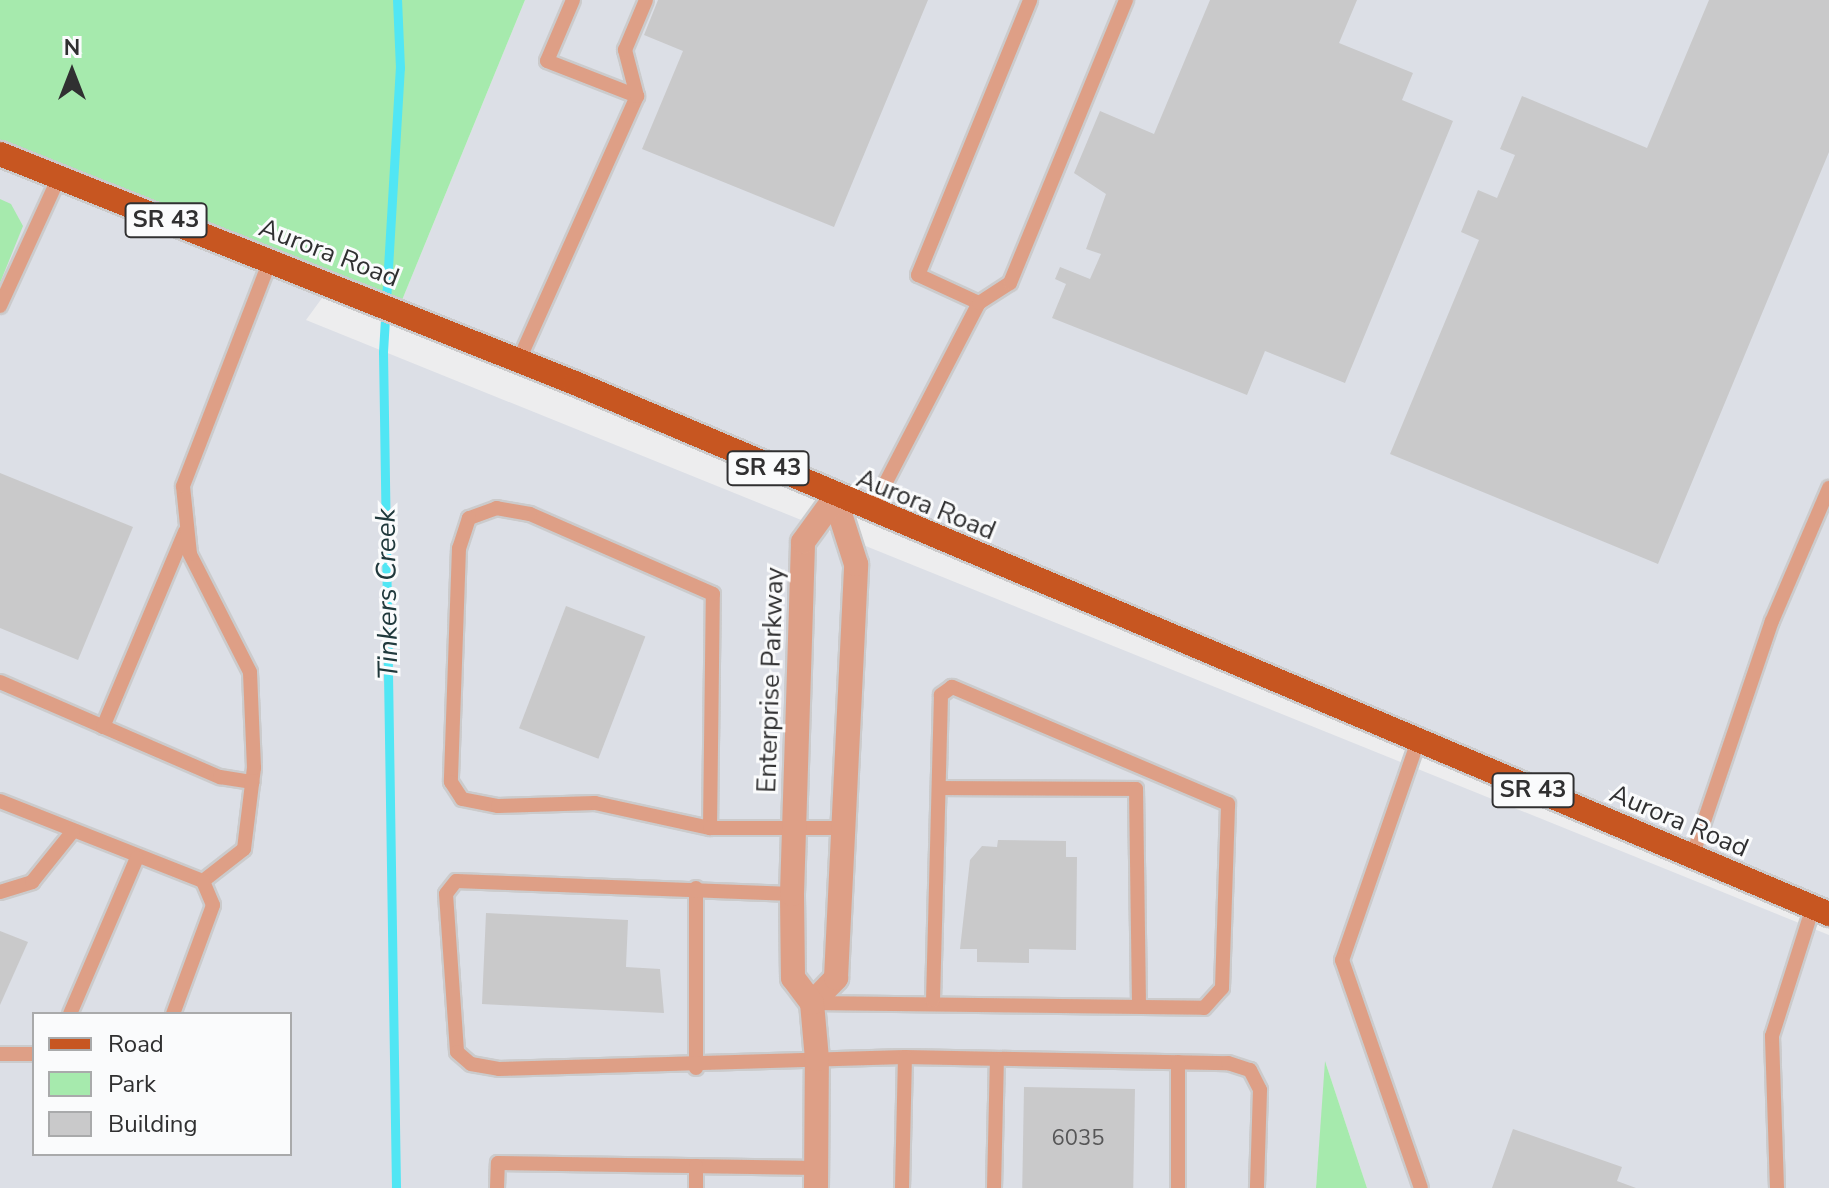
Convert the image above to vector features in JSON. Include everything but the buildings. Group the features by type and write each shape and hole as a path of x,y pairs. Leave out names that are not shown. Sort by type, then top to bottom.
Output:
{"main road":[{"name":"Aurora Road","path":"0,154 333,283 519,360 835,498 1821,911"}],"street":[{"name":"Enterprise Parkway","path":"816,1178 817,1059 812,1003 793,978 792,894 803,542 835,498"},
{"path":"812,1003 836,978 840,828 856,564 835,498"}],"lane":[{"path":"573,0 547,61 637,96"},
{"path":"519,360 637,96 625,50 646,0"},
{"path":"979,303 918,275 1030,0"},
{"path":"871,511 979,303 1010,283 1126,0"},
{"path":"0,306 59,177"},
{"path":"203,881 244,849 253,782 250,672 185,532 183,486 201,423 270,261"},
{"path":"1692,857 1772,621 1829,488"},
{"path":"710,828 713,594 530,514 497,508 469,518 459,548 451,782 462,799 498,806 595,803 710,828 840,828"},
{"path":"103,727 185,532"},
{"path":"0,682 220,777 253,782"},
{"path":"812,1003 933,1000 1204,1008 1222,988 1228,804 1136,762 952,687 941,695 933,1000"},
{"path":"1418,741 1342,960 1421,1188"},
{"path":"1136,762 1139,1005"},
{"path":"939,788 1136,789"},
{"path":"0,801 137,858 203,881 213,905 174,1012"},
{"path":"0,892 32,882 73,831"},
{"path":"71,1012 137,858"},
{"path":"792,894 475,879 456,881 446,894 462,1059 499,1069 696,1068 817,1059 905,1057 1178,1062 1250,1070 1260,1090 1257,1188"},
{"path":"696,888 696,1068"},
{"path":"1777,1188 1772,1036 1821,911"},
{"path":"0,1054 32,1054"},
{"path":"902,1188 905,1057"},
{"path":"994,1188 997,1059"},
{"path":"1178,1062 1178,1188"},
{"path":"497,1188 498,1163 696,1166 816,1178"},
{"path":"696,1166 696,1188"}],"shaded area":[{"path":"525,0 1829,0 1829,914 398,310"},
{"path":"0,152 333,283 306,320 1829,935 1829,1188 1367,1188 1326,1064 1316,1188 0,1188"}],"green space":[{"path":"0,0 525,0 398,310 0,154"},
{"path":"0,199 11,204 23,226 0,283"},
{"path":"1325,1061 1367,1188 1316,1188"}],"waterway":[{"name":"Tinkers Creek","path":"396,1188 383,352 400,68 397,0"}]}
